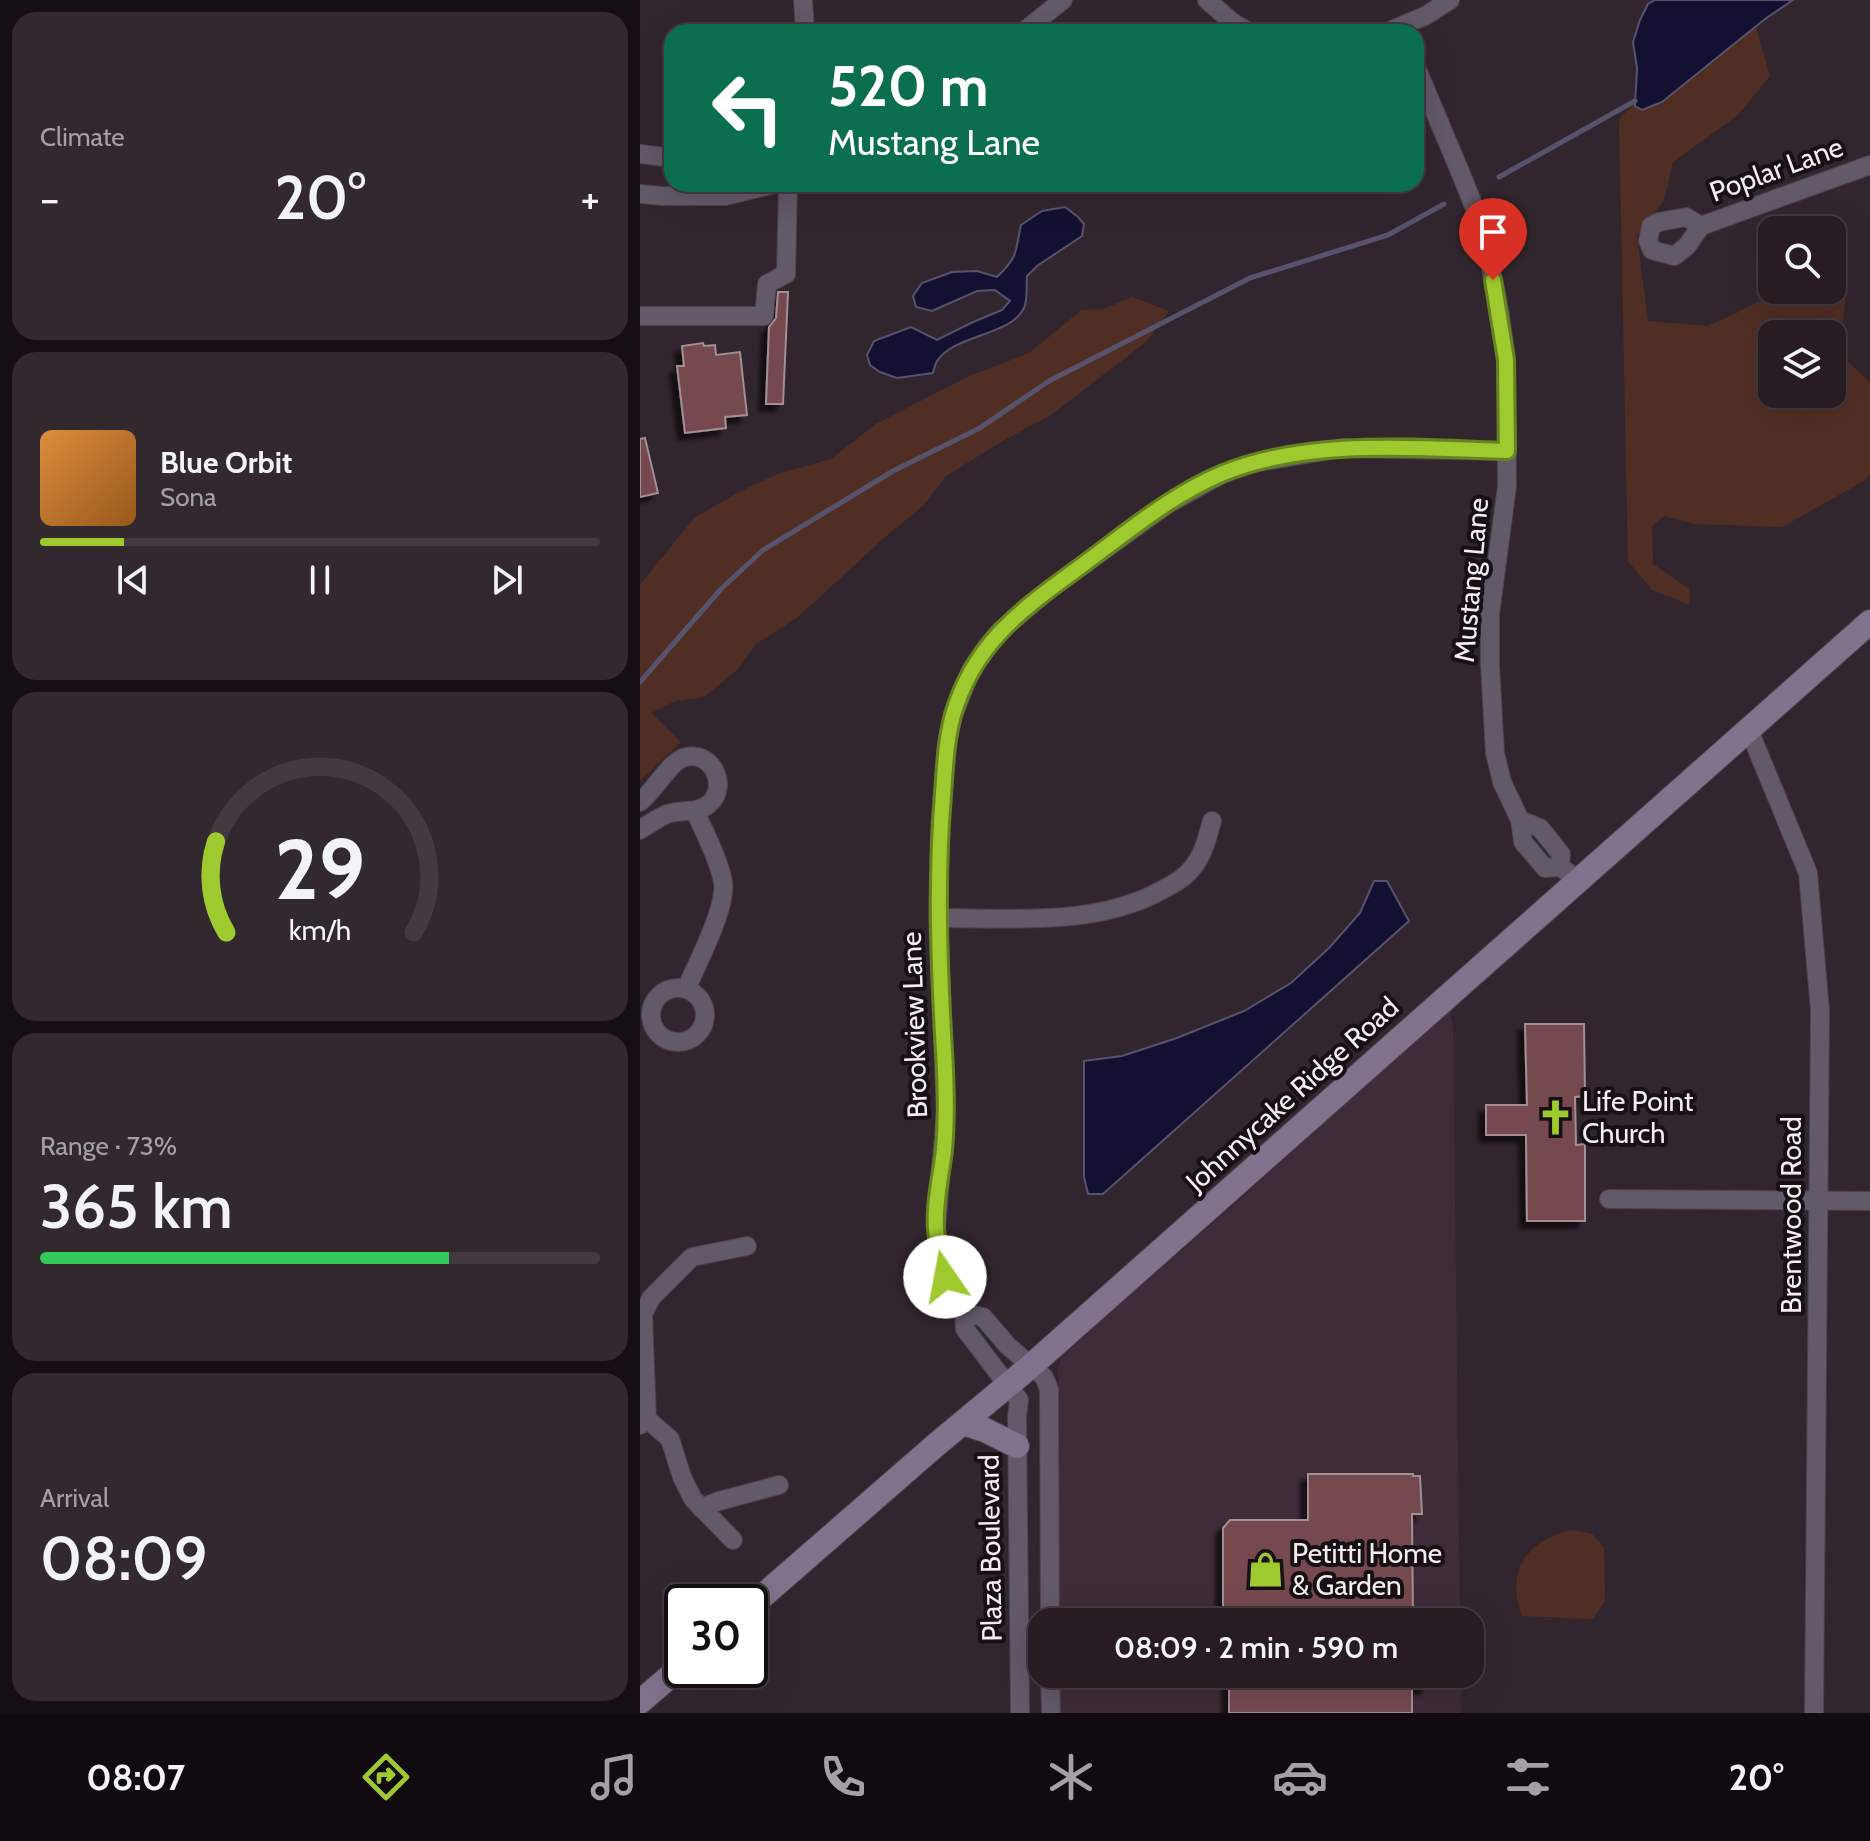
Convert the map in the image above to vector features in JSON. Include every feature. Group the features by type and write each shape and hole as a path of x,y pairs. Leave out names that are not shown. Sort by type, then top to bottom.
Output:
{"main road":[{"name":"Johnnycake Ridge Road","path":"768,1591 1009,1386 1569,874 1749,730 1870,622"},
{"path":"963,1423 1017,1446"},
{"path":"640,1702 664,1681"}],"street":[{"path":"803,0 804,24"},
{"path":"1033,24 1063,0"},
{"path":"1207,0 1235,24"},
{"path":"1410,24 1450,0"},
{"name":"Mustang Lane","path":"1424,86 1479,219 1500,315 1506,360 1507,486 1490,614 1496,761 1507,796 1520,820 1523,842 1545,868 1569,874"},
{"path":"640,154 664,157"},
{"name":"Poplar Lane","path":"1701,226 1870,165"},
{"path":"640,194 725,196 742,192"},
{"path":"640,316 764,316 767,284 786,274 788,192"},
{"name":"Brookview Lane","path":"1009,1386 965,1329 964,1313 945,1277 936,1229 946,1111 938,918 940,828 947,743 953,715 971,670 1000,631 1050,589 1158,511 1224,473 1258,462 1343,448 1507,451"},
{"name":"Brentwood Road","path":"1749,730 1808,873 1820,1011 1814,1713"},
{"path":"640,802 655,788 673,763 683,757 707,760 717,774 716,792 705,807 665,815 640,830"},
{"path":"686,989 712,929 723,884 695,811"},
{"path":"938,918 1059,916 1133,903 1183,878 1201,854 1212,821"},
{"path":"1609,1199 1870,1201"},
{"path":"733,1540 693,1499 670,1439 644,1422 643,1314 651,1298 692,1257 747,1246"},
{"path":"964,1313 983,1317 1008,1346 1032,1365"},
{"name":"Plaza Boulevard","path":"1032,1365 1044,1377 1049,1389 1050,1608"},
{"name":"Plaza Boulevard","path":"1009,1386 1019,1400 1020,1713"},
{"path":"701,1508 779,1485"},
{"path":"1050,1688 1051,1713"}],"shaded area":[{"path":"1655,0 1793,0 1662,102 1642,110 1635,106 1637,68 1633,42 1648,4"},
{"path":"1756,27 1770,76 1737,116 1673,162 1664,200 1637,236 1648,321 1708,326 1758,302 1845,304 1843,320 1758,320 1758,408 1846,408 1846,360 1870,382 1870,474 1864,481 1782,527 1694,524 1664,516 1652,526 1653,564 1689,589 1690,605 1652,590 1628,561 1619,120 1635,101 1642,110 1662,102"},
{"path":"1065,207 1084,224 1082,236 1027,276 1025,304 1017,317 996,330 945,352 937,361 933,373 897,378 870,365 867,355 874,341 911,327 937,340 1002,310 1010,301 995,290 977,291 932,311 916,307 913,296 922,283 952,272 977,271 997,277 1013,258 1021,225 1042,211"},
{"path":"1132,297 1169,311 1146,342 1051,415 946,476 923,506 798,617 756,644 738,669 704,697 675,701 651,713 681,742 640,781 640,585 694,518 777,474 831,459 876,424 965,378 1029,353 1082,310 1101,310"},
{"path":"1374,881 1387,881 1409,921 1103,1194 1088,1194 1084,1177 1084,1061 1122,1056 1177,1038 1244,1011 1291,983 1329,948 1360,913"},
{"path":"1449,1009 1453,1027 1460,1608 1059,1608 1058,1369 1061,1358"},
{"path":"1572,1530 1592,1534 1604,1547 1605,1601 1593,1619 1522,1616 1516,1585 1524,1560 1543,1541"},
{"path":"1059,1688 1461,1688 1461,1713 1059,1713"}],"building":[{"path":"778,292 788,292 783,404 766,404 769,327 776,318"},
{"path":"703,343 704,346 715,345 716,355 740,352 747,415 725,417 726,428 685,433 677,366 684,366 682,346"},
{"path":"645,438 658,493 640,497 640,439"},
{"path":"1525,1024 1584,1024 1585,1096 1575,1097 1576,1145 1585,1144 1585,1221 1527,1221 1526,1135 1486,1135 1486,1105 1527,1105"},
{"path":"1308,1474 1420,1476 1422,1514 1412,1514 1413,1608 1223,1608 1223,1528 1230,1520 1308,1520"},
{"path":"1229,1688 1412,1688 1412,1713 1229,1713"}],"waterway":[{"path":"1499,177 1635,101"},
{"path":"640,682 721,589 763,550 893,471 980,428 1049,381 1250,278 1388,235 1444,204"}],"place":[{"name":"Life Point Church","path":"1556,1117"},
{"name":"Petitti Home & Garden","path":"1266,1569"}],"route":[{"path":"945,1277 936,1229 946,1111 938,918 940,828 947,743 953,715 971,670 1000,631 1050,589 1168,504 1224,473 1258,462 1343,448 1507,451 1506,360 1493,280"}]}
